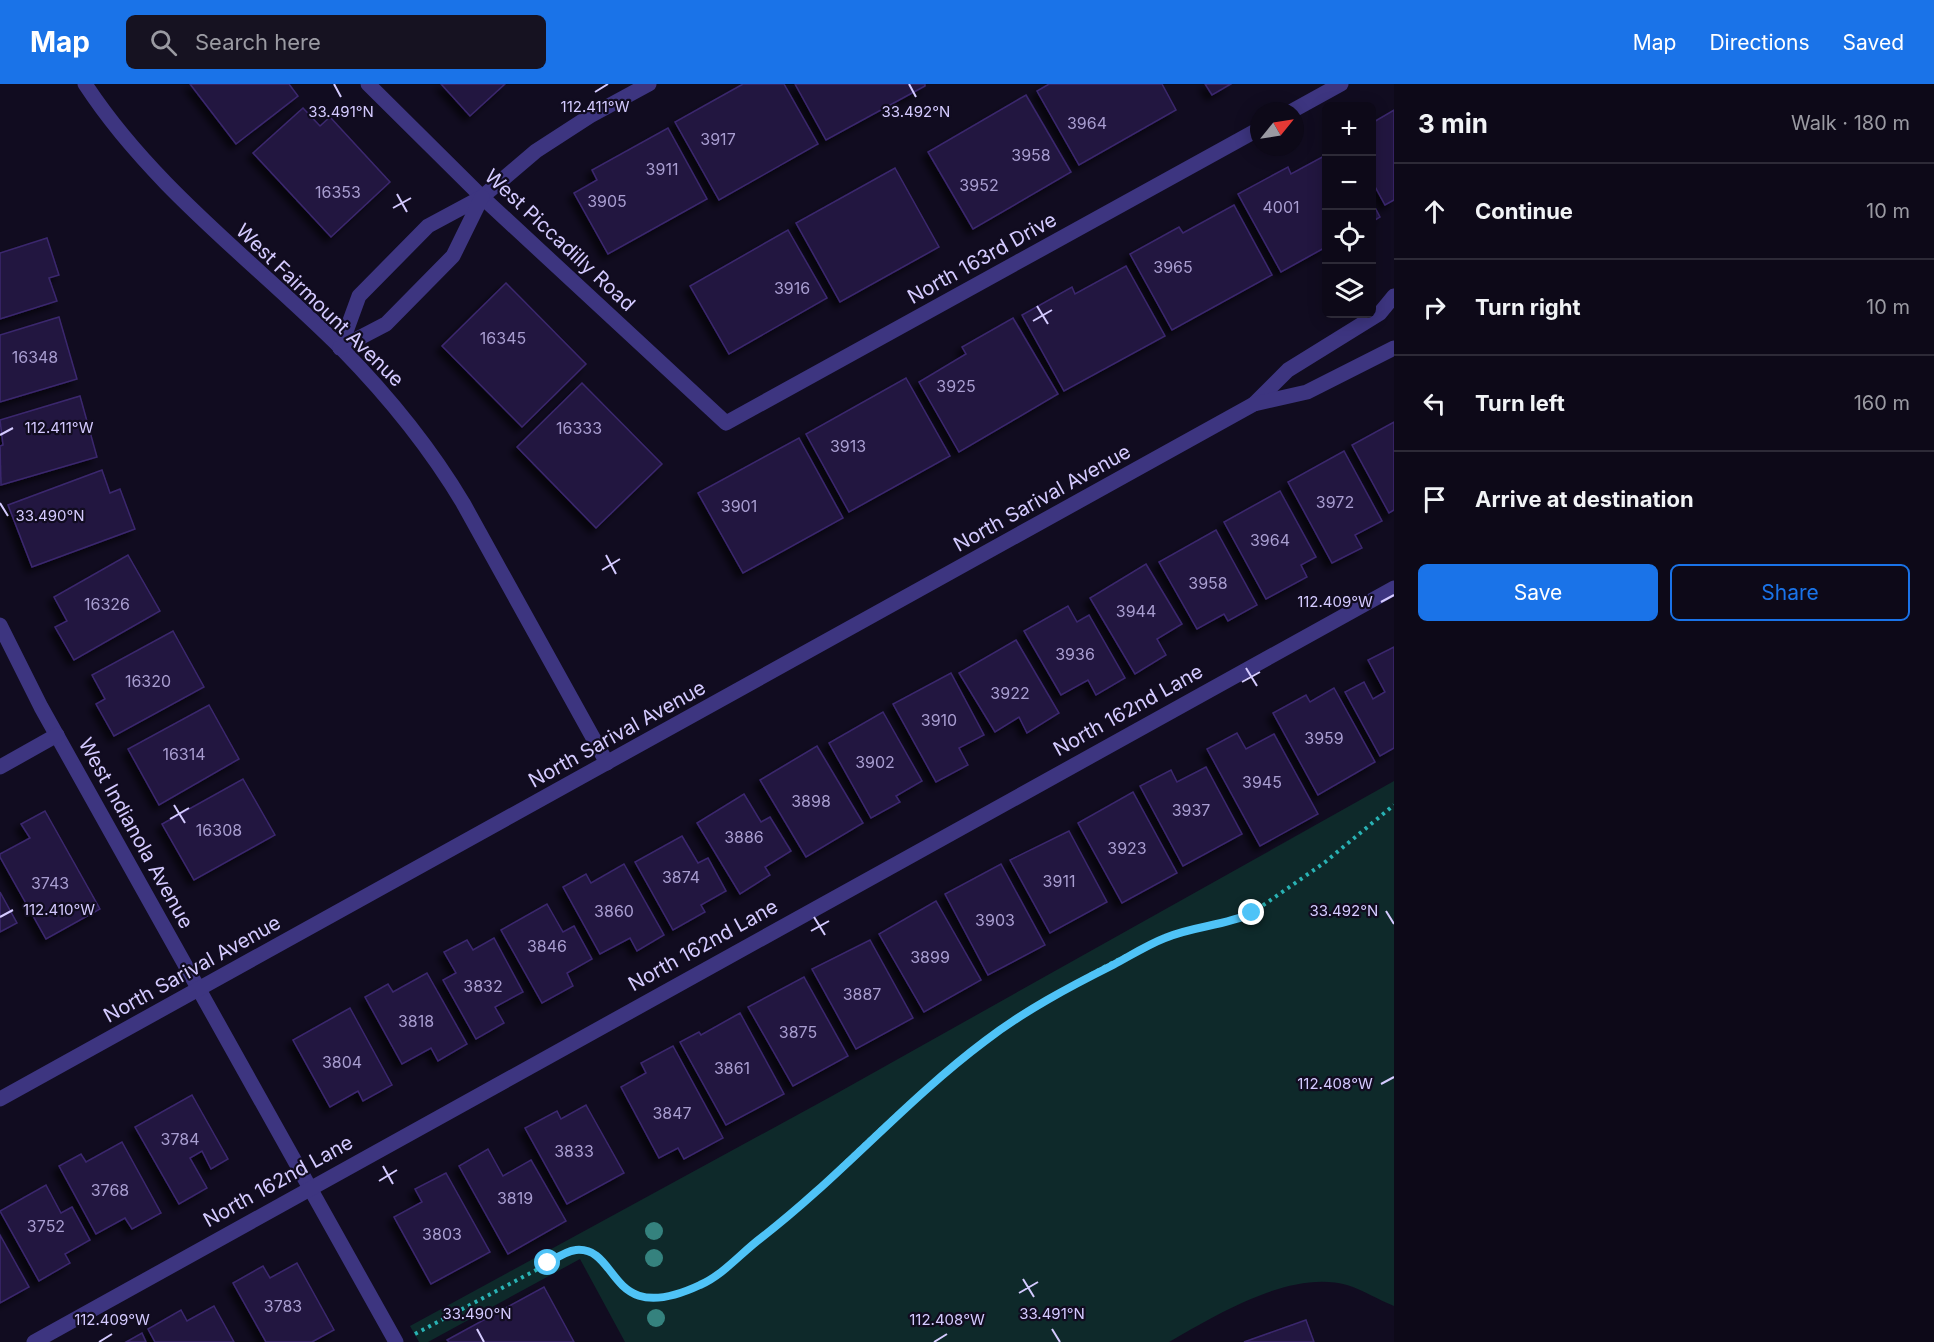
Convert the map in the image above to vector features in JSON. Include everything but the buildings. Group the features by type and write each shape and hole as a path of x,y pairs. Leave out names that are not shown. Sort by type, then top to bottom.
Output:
{"street":[{"name":"West Fairmount Avenue","path":"85,84 103,111 177,195 340,348 381,390 440,465 607,763"},
{"name":"West Piccadilly Road","path":"368,84 482,197 726,423"},
{"path":"340,348 359,296 428,226 482,197 536,151 590,116 649,84"},
{"path":"1304,104 1341,84"},
{"name":"North 163rd Drive","path":"726,423 1250,134"},
{"path":"340,348 386,324 453,256 482,197"},
{"name":"North Sarival Avenue","path":"1254,405 1288,370 1387,312 1394,296"},
{"name":"North Sarival Avenue","path":"0,1099 1254,405 1307,392 1394,348"},
{"name":"North 162nd Lane","path":"34,1342 1394,588"},
{"name":"West Indianola Avenue","path":"0,625 57,735 309,1188 402,1340"},
{"path":"0,767 57,735"}],"path":[{"path":"402,1340 574,1250 586,1251 599,1258 624,1288 637,1297 663,1297 702,1284 811,1198 903,1109 995,1034 1075,984 1148,945 1180,932 1239,919 1252,913 1324,863 1394,805"}],"green space":[{"path":"1394,781 1394,1306 1347,1285 1325,1282 1302,1283 1255,1297 1209,1319 1169,1342 625,1342 580,1259 428,1342 419,1342 410,1326 832,1096"}],"route":[{"path":"548,1263 574,1250 592,1253 606,1265 624,1288 637,1297 663,1297 702,1284 804,1204 903,1109 954,1065 1012,1022 1075,984 1148,945 1180,932 1239,919 1252,913"}]}
